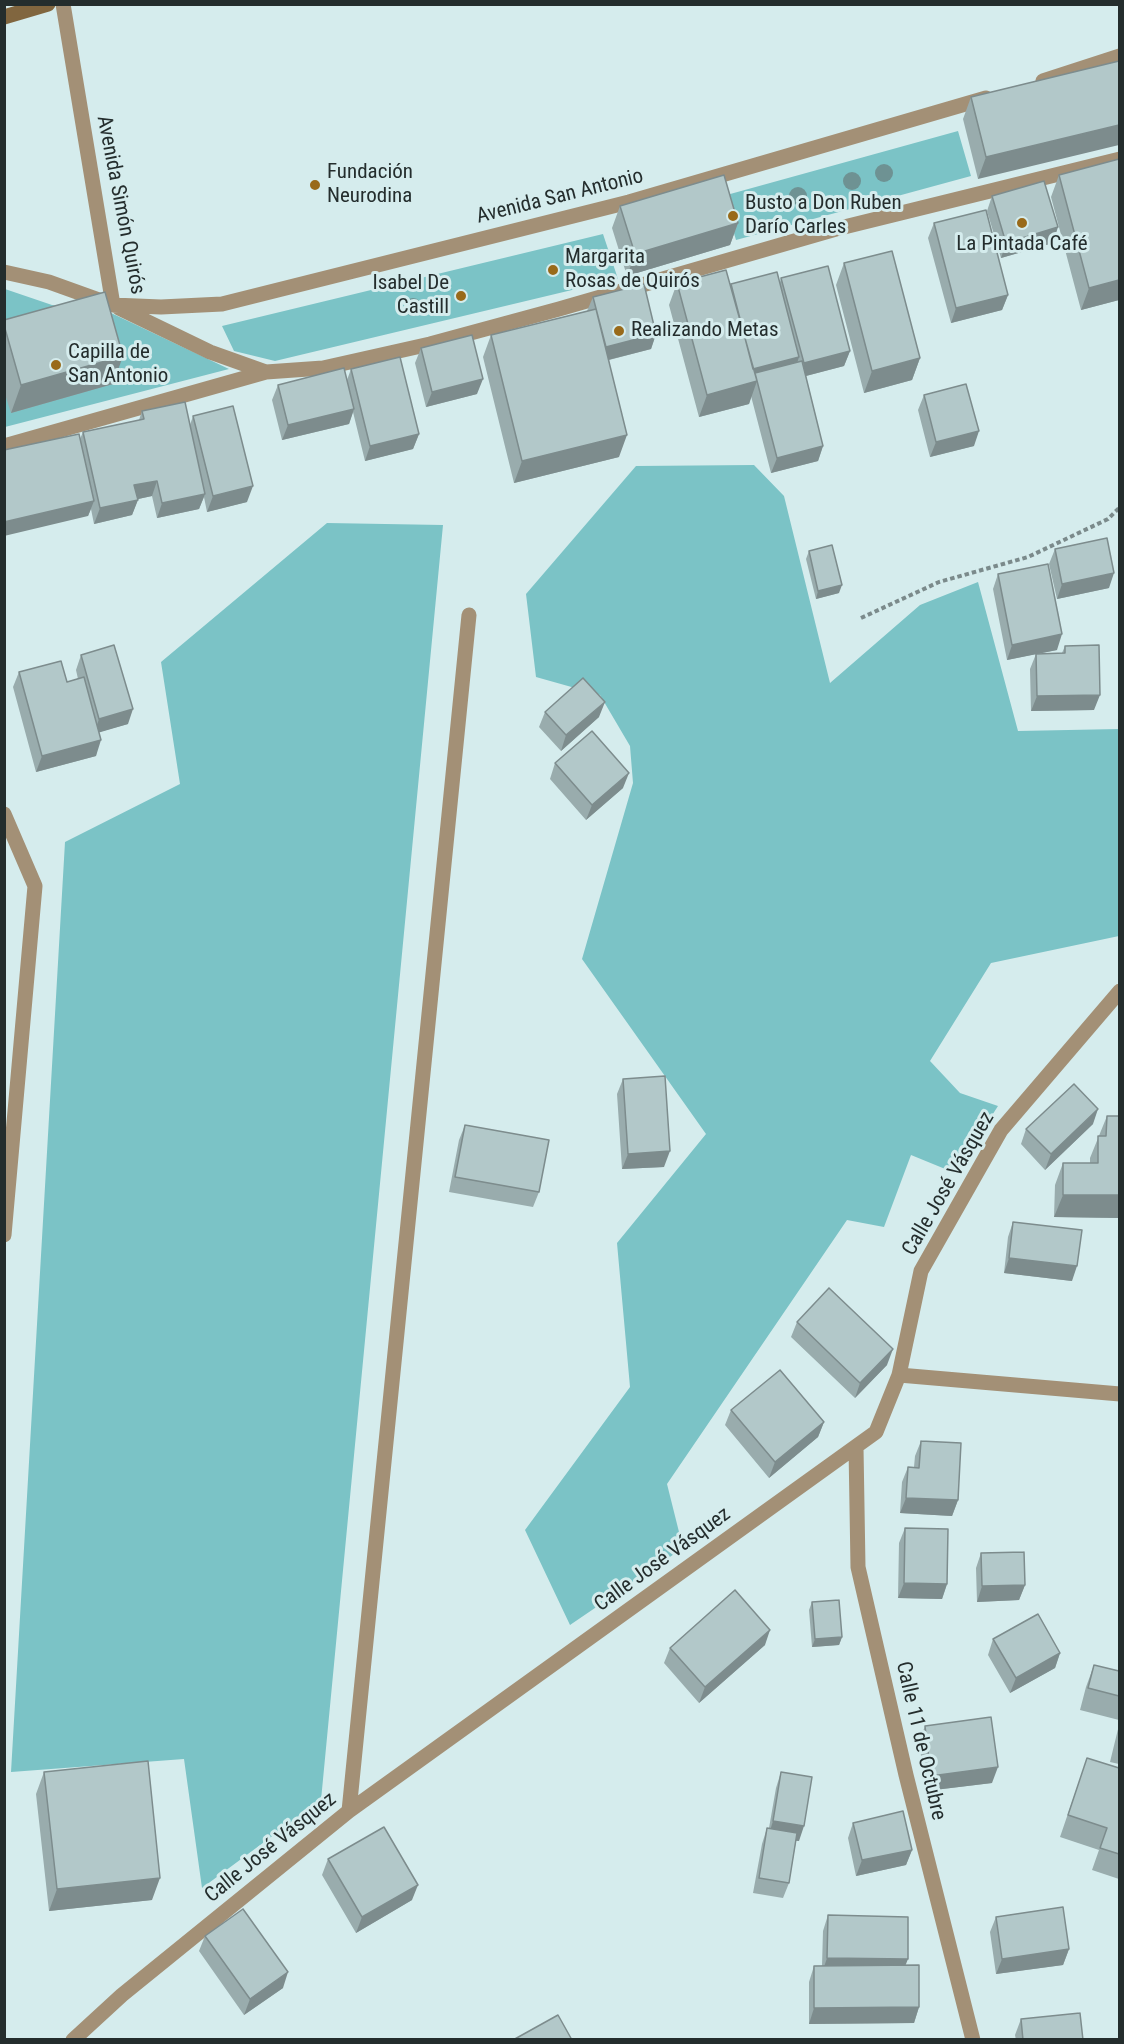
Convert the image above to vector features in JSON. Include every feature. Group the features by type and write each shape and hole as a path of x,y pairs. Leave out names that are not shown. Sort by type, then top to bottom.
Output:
{"main road":[{"path":"4,17 48,4"}],"street":[{"name":"Avenida Simón Quirós","path":"63,4 114,305 210,352 266,372 323,368 430,344 836,229 1119,159"},
{"path":"1029,86 1119,56"},
{"name":"Avenida San Antonio","path":"4,272 49,282 114,305 161,308 222,304 629,202 1006,92"},
{"path":"4,446 266,372"},
{"path":"349,1811 469,615"},
{"path":"4,814 35,886 4,1235"},
{"name":"Calle José Vásquez","path":"73,2040 122,1995 349,1811 876,1432 899,1375 921,1271 1001,1130 1119,991"},
{"path":"899,1375 1119,1394"},
{"name":"Calle 11 de Octubre","path":"856,1447 858,1567 906,1775 973,2040"}],"path":[{"path":"861,618 939,582 1028,557 1108,519 1119,507"}],"shaded area":[{"path":"958,131 971,176 736,240 723,196"},
{"path":"603,234 618,279 275,361 234,351 222,326"},
{"path":"5,289 52,305 109,312 229,369 5,427"},
{"path":"754,465 784,496 830,683 920,605 978,582 1018,731 1119,729 1119,936 991,963 930,1061 960,1093 998,1106 955,1173 911,1155 884,1227 847,1220 667,1484 683,1548 570,1625 525,1530 630,1387 617,1243 706,1134 582,959 633,783 630,746 600,695 536,677 526,594 636,466"},
{"path":"327,523 443,525 321,1800 202,1888 184,1759 11,1772 65,842 180,784 161,662"}],"building":[{"path":"1119,61 1119,125 986,157 971,97"},
{"path":"1119,159 1119,280 1089,288 1059,175"},
{"path":"724,175 738,223 635,254 620,206"},
{"path":"1044,181 1058,227 1006,243 992,196"},
{"path":"986,210 1008,295 956,308 934,223"},
{"path":"892,251 920,358 872,371 844,263"},
{"path":"828,266 850,351 804,363 781,278"},
{"path":"726,270 757,381 707,395 677,283"},
{"path":"777,272 799,357 753,369 731,284"},
{"name":"Realizando Metas","path":"644,284 656,334 606,347 593,297"},
{"path":"105,292 123,356 21,385 4,320"},
{"path":"596,309 627,435 522,461 491,335"},
{"path":"472,335 483,379 432,392 421,348"},
{"path":"400,357 419,434 370,446 351,369"},
{"path":"802,361 823,446 777,458 755,373"},
{"path":"344,368 354,409 288,425 278,385"},
{"path":"966,384 979,431 936,442 924,395"},
{"path":"185,402 205,494 162,503 157,481 134,485 138,500 100,508 83,432 144,419 142,411"},
{"path":"233,406 253,486 213,496 193,416"},
{"path":"79,434 94,501 4,522 4,450"},
{"path":"1107,538 1114,573 1062,584 1055,549"},
{"path":"832,545 842,585 818,591 809,551"},
{"path":"1048,564 1062,634 1012,645 998,574"},
{"path":"114,645 133,709 99,719 81,655"},
{"path":"1099,645 1100,695 1037,696 1036,654 1065,653 1065,646"},
{"path":"61,661 67,682 84,677 101,740 42,756 19,672"},
{"path":"583,678 605,702 566,735 545,712"},
{"path":"592,731 629,773 592,805 555,763"},
{"path":"665,1076 670,1151 628,1154 623,1079"},
{"path":"1074,1084 1098,1109 1051,1154 1026,1129"},
{"path":"1107,1116 1119,1116 1119,1195 1063,1195 1063,1163 1098,1163 1098,1136 1106,1136"},
{"path":"465,1125 549,1140 539,1192 455,1177"},
{"path":"1013,1222 1082,1230 1077,1266 1009,1258"},
{"path":"829,1288 893,1349 860,1383 797,1322"},
{"path":"780,1370 824,1422 775,1462 731,1410"},
{"path":"921,1441 961,1443 958,1500 906,1498 908,1467 919,1468"},
{"path":"905,1528 948,1529 947,1584 904,1583"},
{"path":"1024,1552 1025,1585 982,1586 981,1553"},
{"path":"735,1590 770,1630 705,1687 670,1648"},
{"path":"839,1600 842,1637 815,1639 812,1602"},
{"path":"1038,1614 1060,1653 1016,1678 993,1639"},
{"path":"1094,1665 1119,1671 1119,1696 1088,1688"},
{"path":"991,1717 998,1767 931,1776 925,1726"},
{"path":"1087,1758 1119,1768 1119,1854 1100,1848 1107,1828 1068,1815"},
{"path":"148,1761 160,1878 57,1889 44,1772"},
{"path":"781,1772 812,1777 804,1826 773,1821"},
{"path":"903,1811 912,1850 862,1860 853,1823"},
{"path":"384,1827 418,1885 362,1917 328,1859"},
{"path":"767,1828 797,1833 789,1883 759,1878"},
{"path":"1063,1907 1069,1949 1002,1959 996,1917"},
{"path":"243,1909 288,1972 250,1999 205,1936"},
{"path":"828,1915 908,1917 908,1959 827,1958"},
{"path":"919,1965 919,2007 814,2008 814,1966"},
{"path":"1080,2013 1083,2040 1023,2040 1021,2019"},
{"path":"558,2015 572,2040 513,2040"}],"place":[{"name":"Fundación Neurodina","path":"315,185"},
{"name":"Busto a Don Ruben Darío Carles","path":"733,216"},
{"name":"La Pintada Café","path":"1022,223"},
{"name":"Margarita Rosas de Quirós","path":"553,270"},
{"name":"Isabel De Castill","path":"461,296"},
{"name":"Realizando Metas","path":"619,331"},
{"name":"Capilla de San Antonio","path":"56,365"}]}
